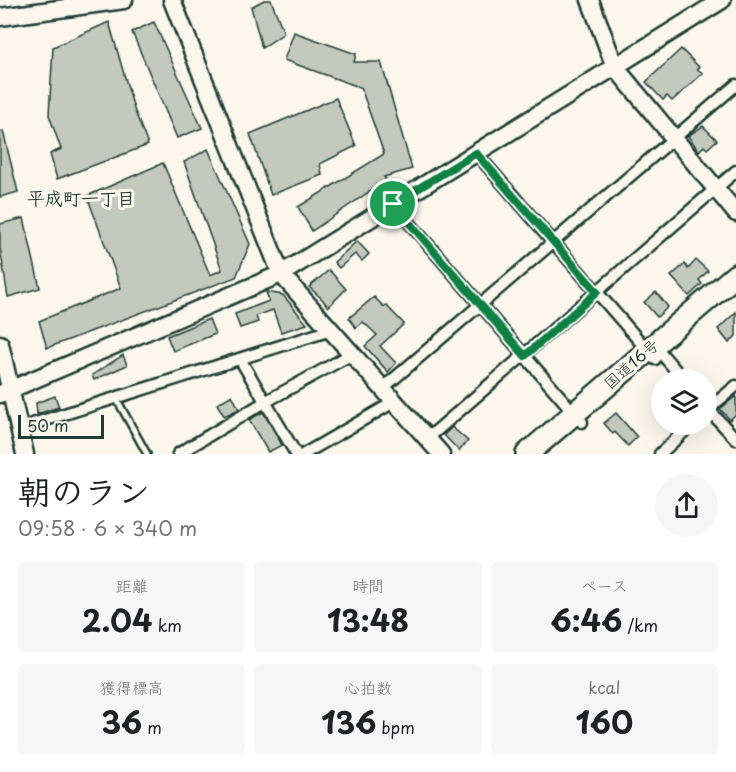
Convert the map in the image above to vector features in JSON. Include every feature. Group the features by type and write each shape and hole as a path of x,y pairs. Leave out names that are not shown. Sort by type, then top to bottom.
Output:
{"highway":[{"name":"国道16号","path":"655,354 736,274"},
{"name":"国道16号","path":"527,454 578,417 736,290"},
{"name":"国道16号","path":"544,454 578,417"}],"street":[{"path":"0,17 124,0"},
{"path":"172,0 281,274 435,450 525,356 736,171"},
{"path":"590,0 615,67 736,213"},
{"path":"5,391 281,274 722,0"},
{"path":"382,388 736,85"},
{"path":"476,153 597,292 672,369"},
{"path":"393,204 578,417"},
{"path":"20,428 331,330"},
{"path":"0,344 5,391 20,428 25,454"},
{"path":"178,454 352,354"},
{"path":"240,359 296,454"},
{"path":"717,401 736,386"},
{"path":"304,454 394,402"},
{"path":"717,420 736,440"},
{"path":"660,454 680,435"}],"lane":[{"path":"116,398 147,454"}],"building":[{"path":"264,0 271,0 284,33 262,48 251,7"},
{"path":"109,22 134,109 148,145 57,179 50,154 61,149 49,115 53,47"},
{"path":"154,22 202,128 177,138 132,32"},
{"path":"294,32 356,54 354,62 381,62 412,169 384,177 386,180 312,231 298,207 384,154 362,88 284,60"},
{"path":"681,49 703,73 672,101 667,96 663,100 646,82"},
{"path":"336,98 356,146 320,164 322,175 271,195 250,134"},
{"path":"703,126 717,140 707,149 704,146 699,151 688,136"},
{"path":"3,131 18,192 0,197 0,132"},
{"path":"208,149 250,244 236,277 47,348 39,321 121,288 87,196 163,163 210,275 222,270 184,162"},
{"path":"24,218 40,288 8,297 0,248 0,224"},
{"path":"357,241 369,254 362,261 355,254 339,268 334,262"},
{"path":"696,260 708,271 699,280 702,284 689,296 671,276 685,264 688,269"},
{"path":"329,270 346,289 328,307 309,287"},
{"path":"266,292 283,295 307,324 281,332 273,310 256,316 258,322 240,328 235,314 269,301"},
{"path":"656,292 668,307 657,317 644,302"},
{"path":"374,297 384,307 386,305 404,324 380,346 396,363 388,372 365,346 377,335 363,322 356,328 349,318"},
{"path":"736,312 736,336 729,343 718,329"},
{"path":"209,319 215,334 173,351 167,336"},
{"path":"123,355 127,365 94,380 92,375"},
{"path":"232,395 239,409 224,416 217,404"},
{"path":"55,396 59,407 37,414 36,403"},
{"path":"736,396 736,414 730,420 720,409"},
{"path":"263,412 282,445 268,452 249,420"},
{"path":"616,413 637,437 628,446 604,423"},
{"path":"452,427 468,441 459,451 444,435"}],"district":[{"name":"平成町一丁目","path":"81,199"}],"route":[{"path":"476,153 597,292 525,356 393,204 476,153"}]}
